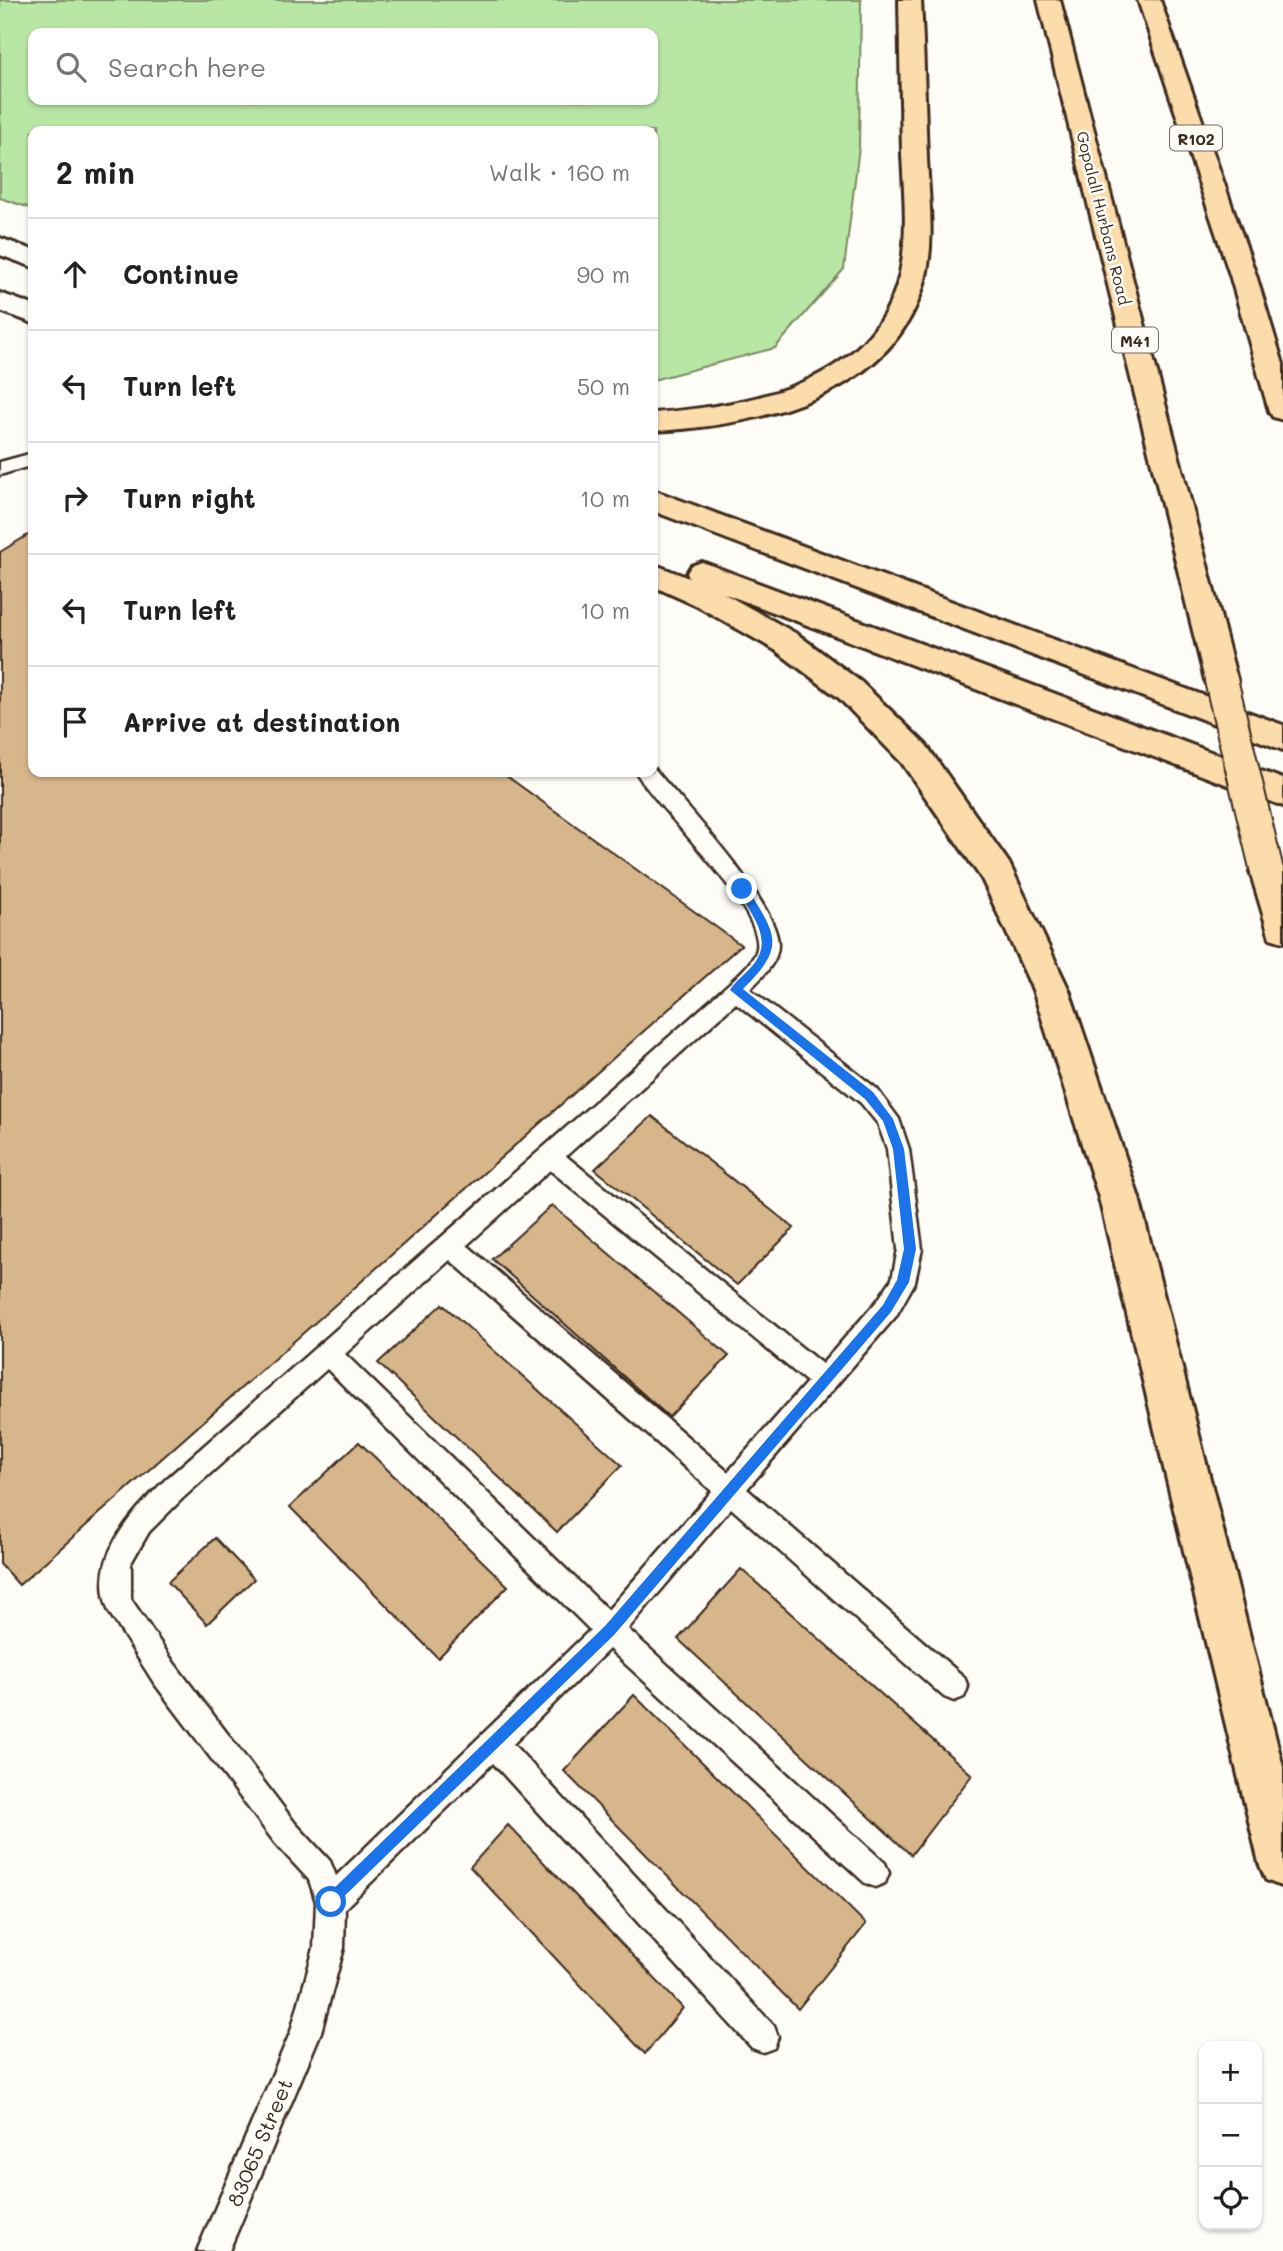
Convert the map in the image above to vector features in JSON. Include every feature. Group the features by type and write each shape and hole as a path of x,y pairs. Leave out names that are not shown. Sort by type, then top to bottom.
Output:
{"highway":[{"path":"658,422 690,421 775,405 840,375 883,338 906,297 918,248 909,0"},
{"name":"Gopalall Hurbans Road","path":"1049,0 1283,928"},
{"name":"R102","path":"1149,0 1243,275"},
{"path":"1243,275 1283,339"},
{"path":"1243,275 1283,411"},
{"path":"658,502 1283,738"},
{"path":"658,556 1283,793"},
{"path":"658,576 708,598 786,642 850,690 914,754 998,873 1051,990 1119,1198 1283,1863"}],"main road":[{"path":"0,246 28,257"},
{"path":"0,301 28,313"}],"lane":[{"path":"2,466 28,461"},
{"path":"650,777 742,889 766,929 768,948 759,967 326,1352 140,1523 118,1560 118,1603 164,1673 285,1833 320,1871 331,1902 609,1630 887,1308 903,1282 910,1249 898,1149 888,1119 869,1096 735,990"},
{"path":"549,1156 824,1381"},
{"path":"449,1244 954,1687"},
{"path":"326,1352 609,1630 875,1873"},
{"path":"494,1744 763,2037"},
{"name":"83065 Street","path":"213,2251 306,2032 329,1948 331,1902"}],"green space":[{"path":"0,0 861,0 859,147 844,269 775,348 658,379 658,126 28,126 28,207 0,198"}],"building":[{"path":"28,535 28,777 508,777 741,945 19,1585 0,1564 0,552"},
{"path":"652,1116 794,1228 737,1285 595,1169"},
{"path":"552,1205 729,1356 669,1417 492,1259"},
{"path":"442,1304 622,1465 557,1532 378,1363"},
{"path":"359,1442 508,1586 438,1658 290,1507"},
{"path":"215,1538 254,1579 207,1624 168,1582"},
{"path":"741,1569 972,1775 911,1855 678,1639"},
{"path":"634,1695 866,1924 798,2009 564,1771"},
{"path":"508,1825 683,2008 645,2054 470,1867"}],"route":[{"path":"331,1902 609,1630 887,1308 903,1282 910,1249 898,1149 888,1119 869,1096 735,990 759,967 768,948 766,929 742,889"}]}
